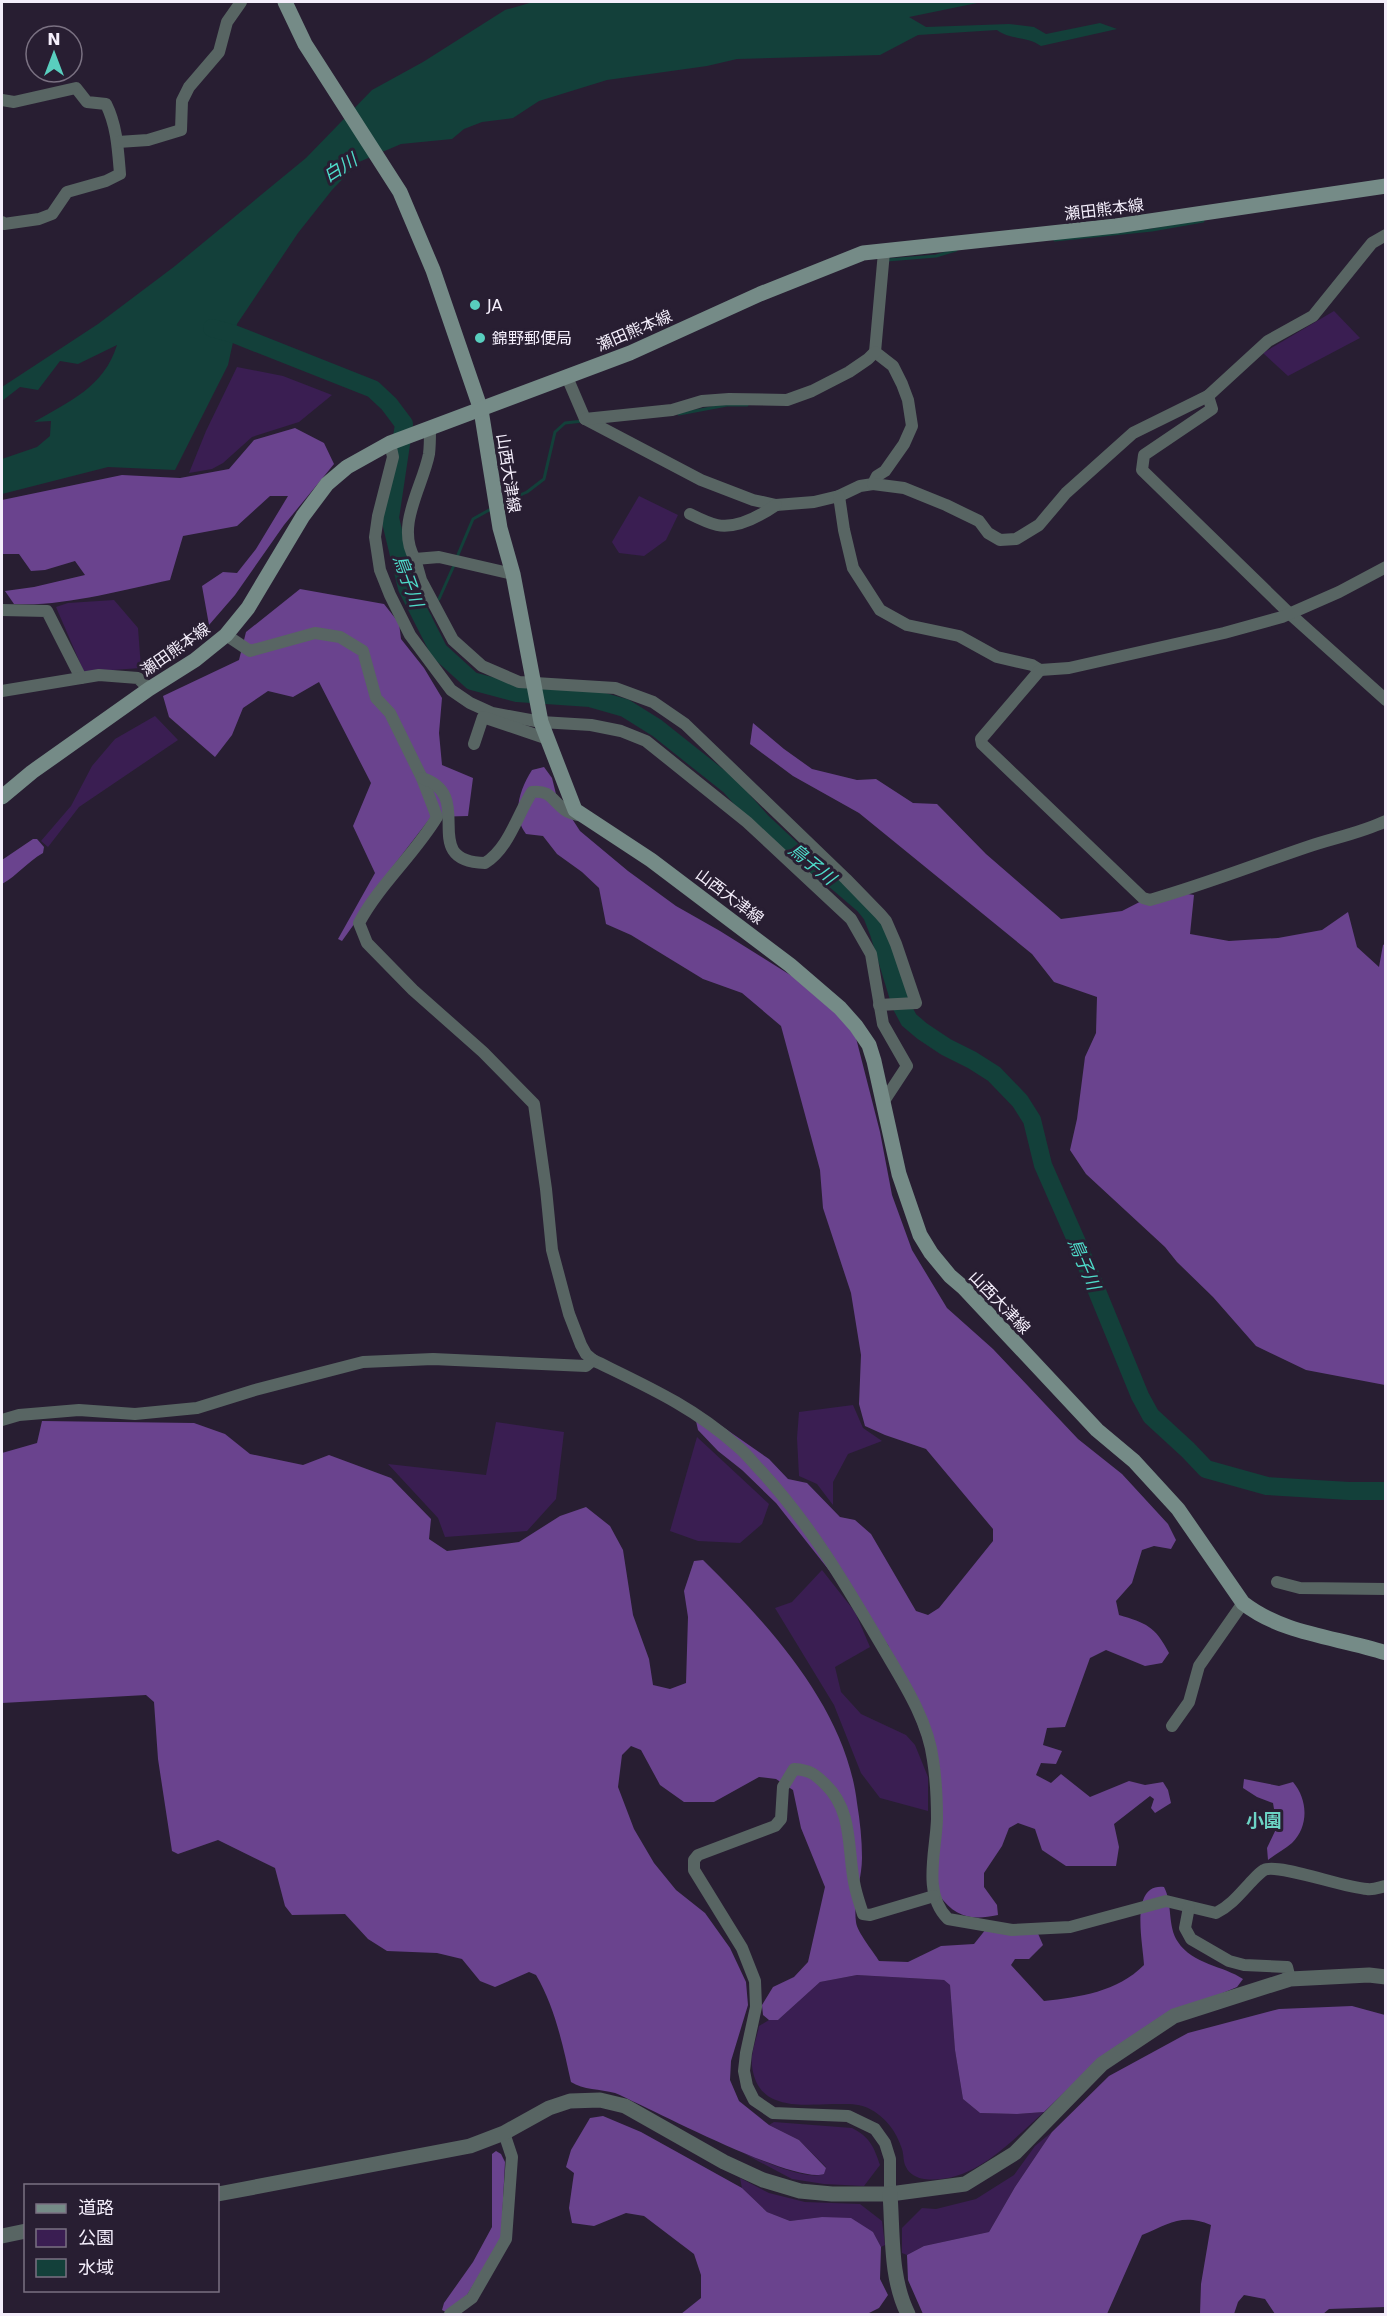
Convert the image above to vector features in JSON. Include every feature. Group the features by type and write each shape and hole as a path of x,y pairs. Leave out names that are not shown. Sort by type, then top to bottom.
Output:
{"main road":[{"name":"山西大津線","path":"285,2 305,44 400,192 433,270 481,410 500,528 513,574 540,719 575,810 685,885 790,965 840,1008 869,1045 884,1101 892,1149 907,1200 920,1235 931,1253 950,1276 964,1288 1097,1430 1134,1461 1178,1509 1243,1603 1257,1614 1275,1622 1332,1640 1386,1653"},
{"name":"瀬田熊本線","path":"2,797 32,772 149,689 195,660 226,635 248,608 303,516 327,484 347,467 390,443 430,430 630,353 760,294 863,253 1116,226 1386,186"}],"street":[{"path":"117,141 148,140 182,130 182,101 189,87 219,52 227,22 241,2"},
{"path":"2,100 14,102 76,88 87,102 106,104 117,141 120,174 106,181 67,192 52,214 39,219 4,224 2,222"},
{"path":"567,376 585,419 701,480 753,500 776,505 814,502 839,496 860,486 873,484 904,488 979,521 988,533 1000,540 1016,539 1038,525 1066,493 1132,433 1208,396 1268,340 1313,316 1372,243 1386,235"},
{"path":"585,419 672,410 702,401 787,400 812,391 849,372 875,352 884,252"},
{"path":"873,484 904,444 912,426 908,400 893,366 875,352"},
{"path":"1208,396 1212,409 1144,455 1142,470 1289,613 1386,700"},
{"path":"430,430 429,454 413,502 409,549 416,558 422,580 453,640 482,666 519,682 534,685 615,688 653,702 685,724 846,879 886,921 916,1003 881,1005"},
{"path":"390,443 393,457 375,537 380,570 410,635 451,690 470,703 492,713 621,731 646,741 747,822 851,919 871,954 881,1005 882,1024 907,1066 884,1101"},
{"path":"839,496 853,568 880,610 907,625 959,636 997,657 1032,665 1040,670 1069,668 1166,647 1282,617 1339,592 1386,567"},
{"path":"690,514 718,525 735,524 761,515 776,505"},
{"path":"416,558 439,557 513,574"},
{"path":"2,610 47,611 81,678"},
{"path":"226,635 250,651 315,633 340,637 363,651 376,698 390,713 422,778 438,817 423,841 370,903 360,923 367,943 413,990 483,1052 534,1104 552,1250 569,1314 586,1354 593,1360 683,1405 739,1447 809,1528 906,1688 926,1733 933,1759 937,1820 933,1850 934,1896 942,1913 948,1919 1012,1930 1071,1928 1166,1900 1216,1913 1228,1906 1263,1870 1272,1868 1284,1869 1353,1888 1370,1890 1386,1886"},
{"path":"1040,670 992,724 981,739 982,744 1143,898 1150,900 1228,876 1386,821"},
{"path":"2,691 99,675 138,678 149,689"},
{"path":"474,744 483,717 548,739"},
{"path":"422,778 442,788 449,808 447,839 462,858 472,862 485,863 497,852 510,834 532,792 542,791 567,812 585,816"},
{"path":"2,1420 19,1415 79,1410 135,1414 197,1408 255,1390 363,1362 433,1359 586,1366 593,1360"},
{"path":"1277,1582 1300,1588 1386,1589"},
{"path":"1172,1726 1189,1702 1199,1666 1243,1603"},
{"path":"908,2314 899,2297 895,2273 890,2159 885,2143 875,2129 848,2116 773,2113 754,2100 747,2086 744,2071 756,2007 755,1981 742,1948 694,1870 694,1860 698,1855 775,1826 781,1819 783,1787 794,1769 811,1770 833,1791 841,1804 847,1823 854,1886 863,1914 870,1915 934,1896"},
{"path":"1189,1907 1185,1928 1191,1939 1229,1961 1244,1965 1287,1967 1290,1979"},
{"path":"219,2194 470,2146 504,2133 549,2108 570,2101 600,2100 625,2106 724,2162 763,2180 800,2191 832,2194 890,2194 966,2184 1015,2153 1102,2064 1174,2016 1290,1979 1369,1975 1386,1977"},
{"path":"450,2314 472,2298 506,2239 512,2157 504,2133"},
{"path":"2,2236 24,2231"},
{"path":"471,2314 472,2298"}],"green space":[{"path":"1334,311 1360,338 1288,376 1263,353"},
{"path":"237,367 283,376 332,395 299,422 252,437 223,463 212,469 189,473 206,431"},
{"path":"639,496 678,515 666,540 644,556 619,553 612,542"},
{"path":"114,600 138,628 141,668 84,672 56,607 68,603"},
{"path":"155,716 178,740 79,807 48,847 41,841 71,806 92,766 115,739"},
{"path":"853,1405 863,1428 882,1441 848,1454 833,1482 833,1505 817,1484 799,1476 797,1438 799,1412"},
{"path":"496,1422 564,1432 556,1499 527,1531 445,1537 438,1518 388,1464 486,1475"},
{"path":"697,1437 769,1504 762,1524 740,1543 698,1541 670,1531"},
{"path":"822,1570 855,1612 870,1647 835,1667 841,1692 861,1714 906,1735 915,1745 928,1777 928,1811 880,1798 861,1773 834,1705 775,1608 792,1602"},
{"path":"857,1975 944,1980 950,1985 955,2050 963,2099 980,2113 1044,2112 1004,2148 975,2168 942,2179 924,2179 907,2169 897,2136 885,2120 868,2108 851,2104 794,2104 771,2098 762,2091 752,2066 759,2026 769,2020 778,2020 820,1982"},
{"path":"774,2122 852,2128 870,2143 880,2165 864,2186 824,2184 792,2179 743,2153 806,2175 824,2174 826,2167 799,2140 769,2125"},
{"path":"1052,2132 1015,2187 989,2232 924,2246 907,2255 902,2253 902,2228 922,2208 936,2209 976,2199 1014,2175 1035,2146"},
{"path":"740,2178 769,2193 805,2202 860,2204 882,2221 885,2245 881,2247 873,2232 822,2217 790,2221 767,2212 742,2188"}],"shaded area":[{"path":"295,428 324,443 334,464 284,525 235,595 209,625 202,586 223,572 237,573 256,549 288,496 270,496 237,526 183,536 170,580 52,603 14,604 5,591 85,575 75,561 45,570 31,571 19,554 2,554 2,500 122,475 180,478 229,469 254,440"},
{"path":"300,589 384,604 399,623 401,639 424,668 442,698 439,733 442,765 473,778 468,816 431,817 374,891 342,941 338,939 375,873 353,826 371,783 319,682 293,697 268,691 243,708 232,735 215,757 169,717 163,696 239,660 246,632"},
{"path":"753,723 812,769 857,780 876,779 913,803 937,804 986,854 1061,919 1122,911 1163,890 1194,895 1190,934 1229,941 1278,938 1322,930 1348,912 1357,947 1379,967 1385,944 1385,1385 1306,1370 1256,1346 1165,1247 1086,1174 1070,1150 1077,1119 1085,1057 1096,1033 1097,997 1054,982 1032,954 859,813 793,776 750,744"},
{"path":"544,767 552,778 556,794 580,831 628,871 676,906 803,983 839,1014 856,1038 880,1132 892,1195 912,1250 947,1308 993,1349 1078,1439 1122,1474 1168,1524 1176,1540 1171,1549 1154,1546 1142,1550 1132,1583 1116,1601 1119,1615 1149,1627 1159,1637 1169,1653 1162,1663 1145,1666 1106,1650 1090,1658 1065,1727 1047,1728 1043,1745 1062,1751 1056,1764 1041,1763 1036,1775 1051,1783 1061,1774 1090,1797 1129,1781 1145,1785 1163,1782 1168,1790 1171,1803 1155,1813 1151,1808 1154,1799 1150,1796 1114,1824 1119,1847 1116,1866 1066,1866 1042,1850 1035,1829 1018,1823 1009,1828 1002,1846 984,1873 984,1887 997,1905 998,1915 980,1918 964,1916 951,1908 939,1895 928,1752 888,1645 776,1503 742,1470 718,1451 698,1430 696,1421 707,1416 769,1459 788,1479 807,1483 840,1517 855,1520 871,1534 916,1611 928,1615 939,1608 993,1541 993,1529 926,1449 865,1426 859,1404 861,1355 851,1293 823,1208 820,1170 781,1026 742,993 703,979 631,935 606,924 599,888 557,854 543,836 526,834 521,826 518,810 524,785 532,770"},
{"path":"33,839 37,839 44,847 43,853 2,884 2,860"},
{"path":"42,1421 194,1423 225,1434 250,1454 303,1465 329,1455 391,1478 431,1519 429,1539 447,1551 519,1542 560,1516 586,1507 610,1526 623,1550 633,1615 649,1659 653,1685 670,1689 686,1683 688,1617 684,1591 694,1561 703,1560 777,1640 821,1701 837,1734 850,1768 861,1830 862,1866 856,1922 862,1936 879,1961 908,1962 941,1946 974,1944 990,1924 1036,1929 1043,1945 1029,1959 1015,1959 1011,1965 1044,2001 1097,1992 1122,1981 1144,1965 1140,1916 1142,1904 1146,1894 1153,1888 1164,1887 1172,1929 1184,1949 1200,1960 1243,1979 1237,1987 1199,2003 1099,2059 1044,2112 980,2113 963,2099 955,2050 950,1985 944,1980 857,1975 820,1982 778,2020 769,2020 763,2015 762,2005 773,1987 794,1977 808,1962 825,1887 801,1828 793,1790 776,1779 759,1777 714,1802 684,1802 660,1785 641,1750 631,1746 622,1755 618,1787 634,1829 654,1863 676,1890 705,1913 730,1948 746,1982 748,2005 731,2061 730,2080 739,2101 769,2125 799,2140 826,2168 824,2174 809,2174 786,2169 730,2147 617,2094 576,2085 571,2082 553,2013 536,1975 529,1972 495,1987 480,1981 462,1959 437,1953 387,1951 368,1939 345,1914 292,1915 285,1906 275,1868 218,1840 178,1854 172,1851 158,1759 154,1702 146,1695 2,1703 2,1453 37,1443"},
{"path":"1244,1779 1279,1786 1293,1782 1302,1797 1304,1821 1298,1836 1268,1860 1267,1848 1277,1827 1273,1803 1243,1788"},
{"path":"1352,2006 1385,2015 1385,2307 1329,2309 1323,2314 1275,2314 1265,2299 1244,2295 1238,2302 1234,2314 1200,2314 1201,2284 1211,2225 1184,2220 1142,2235 1107,2314 923,2314 908,2280 907,2255 924,2246 989,2232 1015,2187 1052,2132 1109,2076 1188,2033 1279,2009"},
{"path":"603,2116 641,2132 742,2188 767,2212 790,2221 822,2217 851,2218 873,2232 881,2247 880,2279 888,2295 879,2308 867,2314 681,2314 701,2298 701,2275 694,2254 644,2216 626,2213 594,2226 572,2223 569,2208 574,2173 566,2167 571,2150 590,2118"},
{"path":"496,2151 501,2154 505,2162 501,2240 467,2295 446,2312 442,2310 444,2303 473,2262 492,2227 492,2154"}],"water":[{"name":"白川","path":"533,2 982,2 909,17 926,27 1009,24 1034,27 1046,34 1100,23 1117,29 1041,46 997,30 918,35 880,55 737,59 707,66 607,80 539,101 513,118 482,122 464,129 452,139 401,144 359,162 332,190 298,233 237,324 228,365 175,470 108,467 2,494 2,459 37,447 50,436 51,421 34,422 73,399 95,382 104,372 117,345 78,364 60,361 38,390 20,387 2,401 2,387 98,324 175,266 306,158 372,90 423,62 505,10"}],"waterway":[{"path":"1055,240 1152,230 1203,221"},
{"path":"887,260 936,256 956,250"},
{"name":"鳥子川","path":"212,328 234,334 373,389 389,404 404,424 390,518 407,588 439,651 472,681 517,693 590,698 625,708 657,728 730,786 761,821 795,853 836,881 864,905 872,915 901,1005 909,1020 946,1047 994,1074 1020,1101 1032,1120 1043,1165 1140,1396 1151,1416 1206,1469 1267,1486 1386,1491"},
{"path":"679,414 727,405 747,405"},
{"path":"500,504 527,492 544,479 555,432 565,423 583,421"},
{"path":"457,557 473,519 491,509"},
{"path":"439,599 455,563"},
{"path":"425,624 430,616"}],"place":[{"name":"JA","path":"475,305"},
{"name":"錦野郵便局","path":"480,338"}],"district":[{"name":"小園","path":"1264,1821"}]}
